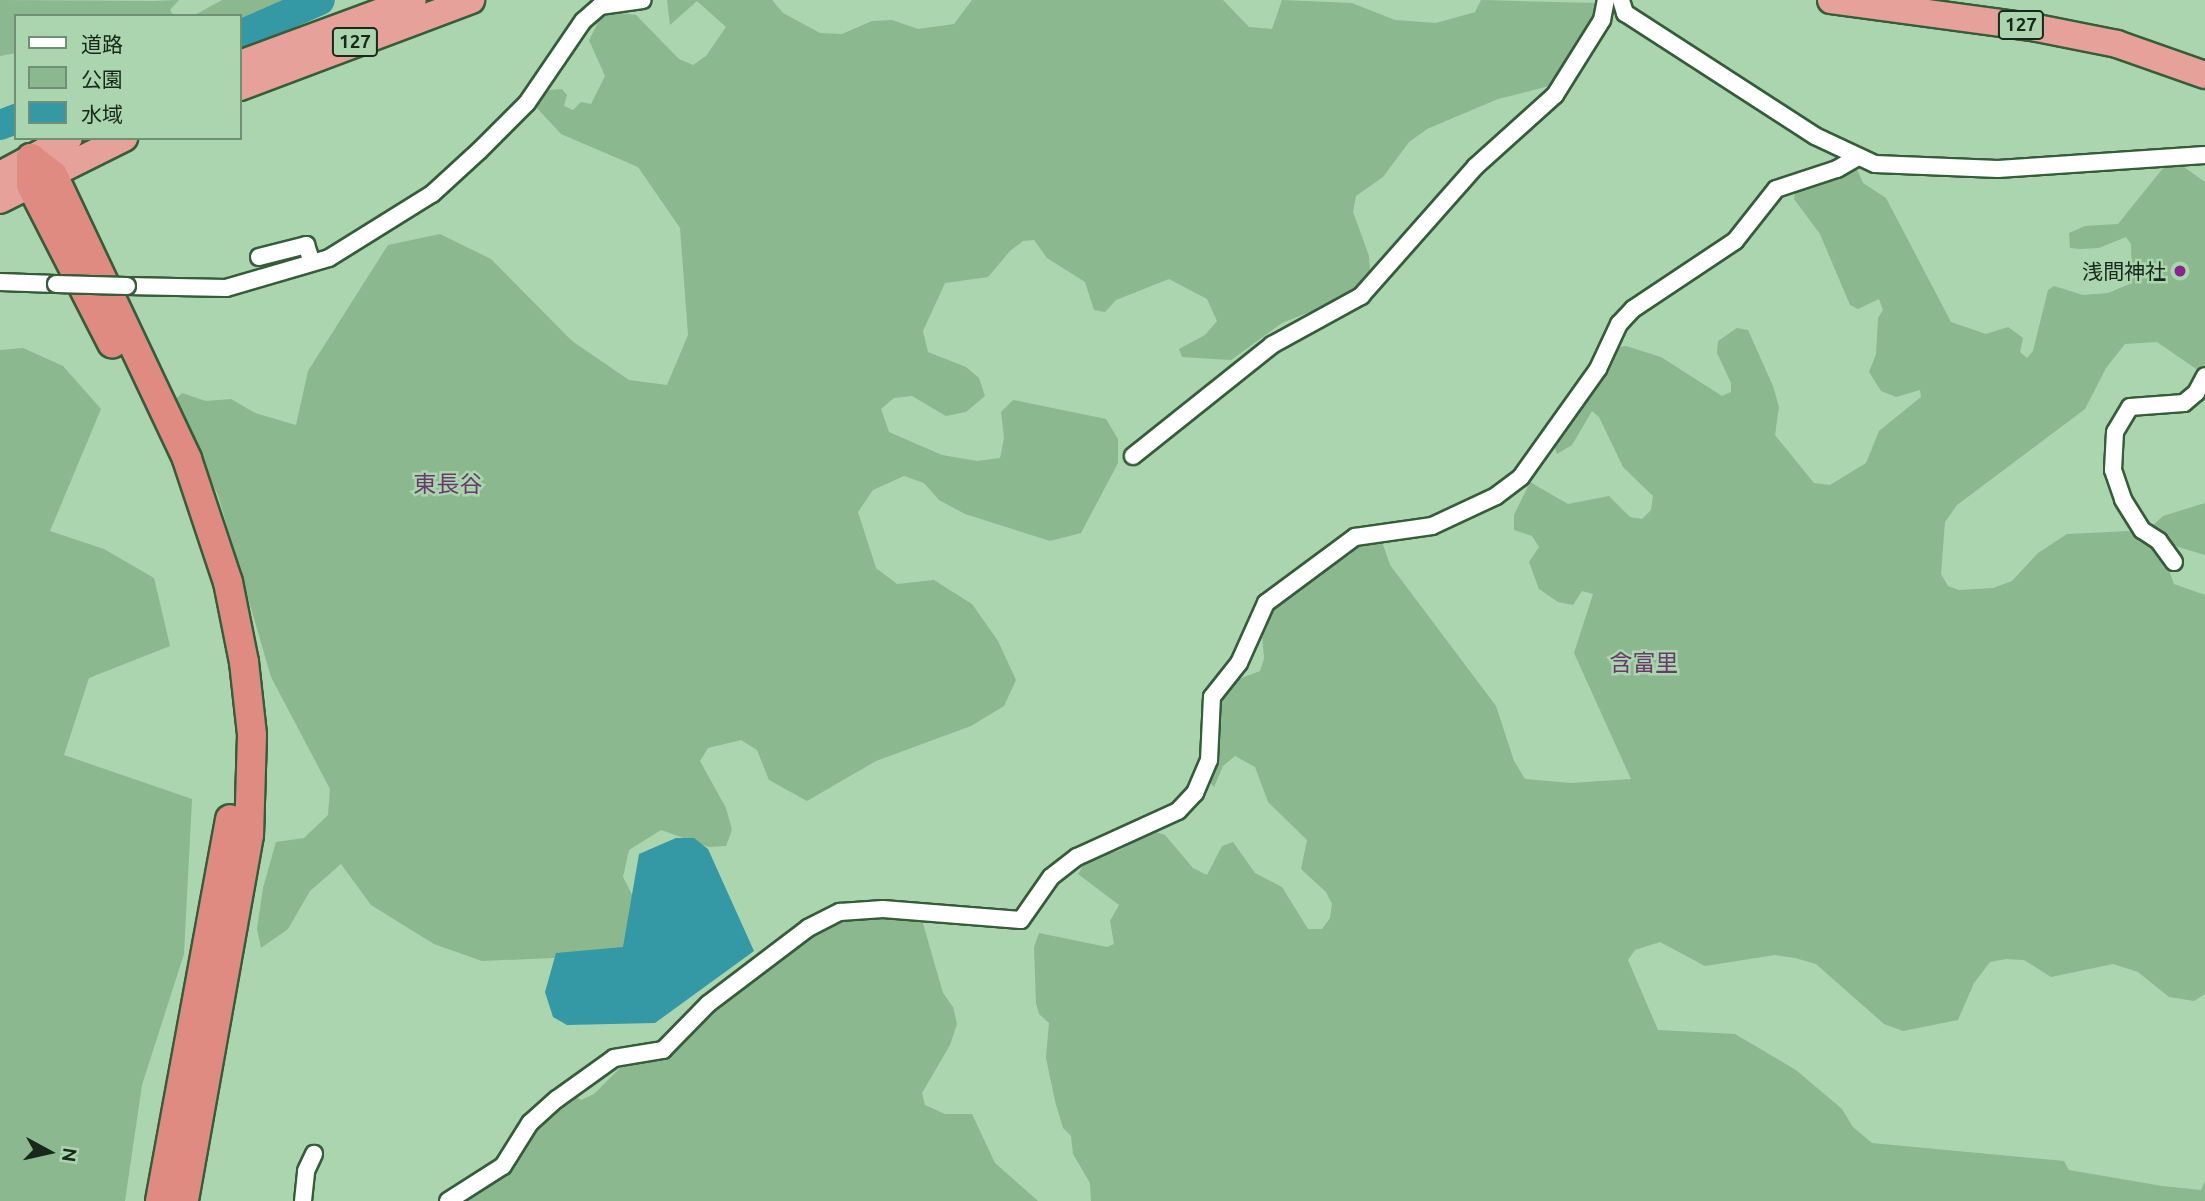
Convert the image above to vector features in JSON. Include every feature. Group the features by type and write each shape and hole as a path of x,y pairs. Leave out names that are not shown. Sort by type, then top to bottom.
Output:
{"highway":[{"name":"127","path":"242,63 413,0"},
{"name":"127","path":"242,86 471,0"},
{"name":"127","path":"1831,0 2038,28 2117,44 2205,75"},
{"path":"0,200 38,173 67,140"},
{"path":"0,174 38,173 119,140"},
{"path":"38,173 173,468 214,587 229,665 236,735 229,835 160,1201"},
{"path":"38,173 187,459 228,582 244,662 252,735 249,835 184,1201"}],"street":[{"path":"0,282 226,288 329,258 432,194 527,103 583,21 600,6 643,0"},
{"path":"1133,456 1272,345 1361,296 1475,167 1563,86 1602,20 1606,0"},
{"path":"1620,0 1625,13 1856,158 1875,164 1998,169 2205,155"},
{"path":"448,1201 503,1166 530,1123 557,1099 614,1058 663,1050 708,1004 808,928 840,912 883,909 1021,920 1051,877 1077,858 1178,811 1195,793 1209,760 1208,709 1212,698 1239,663 1266,603 1355,537 1432,526 1496,496 1521,477 1598,369 1619,324 1633,309 1735,240 1776,189 1838,169 1856,158"},
{"path":"259,257 306,245 312,262"},
{"path":"2175,562 2159,541 2142,530 2123,499 2113,470 2115,432 2130,407 2184,403 2196,393 2205,376"},
{"path":"303,1201 306,1171 314,1154"}],"green space":[{"path":"0,0 179,0 170,10 173,14 14,14 14,53 0,56"},
{"path":"222,0 291,0 275,22 242,35 242,14 197,14"},
{"path":"667,0 772,0 783,13 820,33 842,34 872,21 892,20 918,29 954,24 972,0 1223,0 1249,27 1272,29 1282,0 1352,3 1395,20 1436,23 1475,12 1481,0 1595,3 1595,23 1561,83 1498,99 1427,129 1409,142 1383,177 1356,196 1353,212 1369,256 1370,272 1359,292 1282,323 1231,360 1182,357 1179,349 1205,335 1217,321 1207,299 1169,279 1116,300 1105,312 1094,310 1085,282 1047,258 1034,240 1023,241 1010,251 988,277 945,283 923,331 928,352 966,367 979,378 985,396 966,412 946,416 912,396 894,398 881,409 889,432 942,455 977,461 1000,458 1004,438 1001,412 1013,400 1106,419 1118,439 1118,463 1081,533 1050,541 965,514 939,500 924,483 904,476 873,490 858,512 876,568 897,584 934,580 972,604 998,641 1016,680 1004,706 971,726 876,761 807,801 769,780 757,750 741,740 708,748 700,761 726,808 732,830 726,846 709,847 661,830 629,850 623,877 639,908 624,955 482,961 434,944 371,905 341,864 310,891 288,929 261,948 257,929 263,888 276,842 304,838 328,815 330,789 271,677 218,495 173,402 182,393 206,401 231,399 255,413 296,425 308,371 388,245 440,234 491,259 572,341 629,380 667,385 688,335 680,228 638,167 561,134 536,107 549,90 562,89 567,95 564,106 573,110 581,102 591,104 605,76 589,40 600,19 613,12 636,15 679,59 693,65 706,56 726,27 697,1 670,25"},
{"path":"2168,162 2181,165 2205,182 2205,375 2157,342 2125,344 2106,368 2085,409 1957,505 1945,522 1941,574 1948,586 1959,590 1993,588 2012,581 2038,553 2067,534 2130,531 2163,555 2174,584 2205,595 2205,994 2194,1001 2169,997 2138,972 2113,964 2051,977 2024,960 2006,959 1990,962 1974,983 1958,1020 1903,1031 1884,1024 1816,964 1795,958 1775,955 1705,966 1660,942 1635,950 1628,960 1658,1030 1735,1034 1796,1070 1842,1109 1853,1127 1872,1143 2064,1161 2069,1170 2162,1186 2201,1190 2205,1181 2205,1201 1091,1201 1090,1183 1073,1154 1071,1136 1063,1128 1055,1101 1046,1058 1049,1023 1039,1014 1036,1003 1034,947 1039,933 1107,947 1114,944 1110,921 1119,905 1078,874 1089,856 1118,851 1153,831 1165,835 1193,868 1207,875 1222,846 1233,842 1255,873 1282,887 1308,929 1322,929 1330,918 1332,904 1326,892 1301,869 1307,840 1268,802 1255,767 1235,756 1223,766 1214,787 1208,780 1214,708 1226,684 1260,671 1264,659 1261,621 1270,609 1301,590 1314,573 1350,555 1358,543 1381,539 1390,565 1496,706 1514,761 1525,779 1571,783 1631,779 1574,653 1593,594 1582,591 1573,605 1558,602 1539,589 1529,562 1539,547 1532,536 1514,530 1514,515 1530,482 1568,504 1609,496 1630,517 1642,519 1651,510 1653,496 1623,467 1599,417 1592,411 1572,445 1557,454 1554,445 1609,365 1615,348 1626,346 1661,357 1722,396 1731,392 1731,383 1717,353 1718,341 1737,328 1748,330 1773,386 1779,407 1775,435 1814,483 1830,485 1866,463 1879,431 1921,397 1920,390 1896,397 1881,391 1869,372 1876,354 1878,318 1883,310 1879,299 1858,309 1850,305 1820,234 1794,199 1796,188 1856,167 1863,183 1886,198 1951,322 1986,334 2008,327 2023,338 2020,352 2027,358 2033,351 2048,290 2054,286 2083,295 2108,293 2132,283 2131,244 2126,237 2099,248 2080,249 2070,248 2069,233 2085,226 2118,224"},
{"path":"23,348 63,366 101,409 50,531 104,549 154,578 170,646 89,678 64,755 192,799 184,954 142,1085 125,1201 0,1201 0,350"},
{"path":"2205,503 2205,555 2165,543 2149,529 2163,516"},
{"path":"879,899 922,920 943,993 953,1007 957,1024 950,1045 922,1093 925,1105 945,1114 972,1114 995,1163 1038,1201 453,1201 508,1169 540,1123 574,1095 581,1100 594,1094 627,1061 655,1062 689,1026 758,978 778,958"}],"water":[{"path":"676,838 694,838 708,849 754,951 655,1023 567,1025 553,1017 545,992 556,953 623,947 639,854"}],"waterway":[{"path":"242,34 320,0"},
{"path":"0,125 14,120"}],"place":[{"name":"浅間神社","path":"2180,271"}],"district":[{"name":"東長谷","path":"448,484"},
{"name":"含富里","path":"1644,663"}]}
